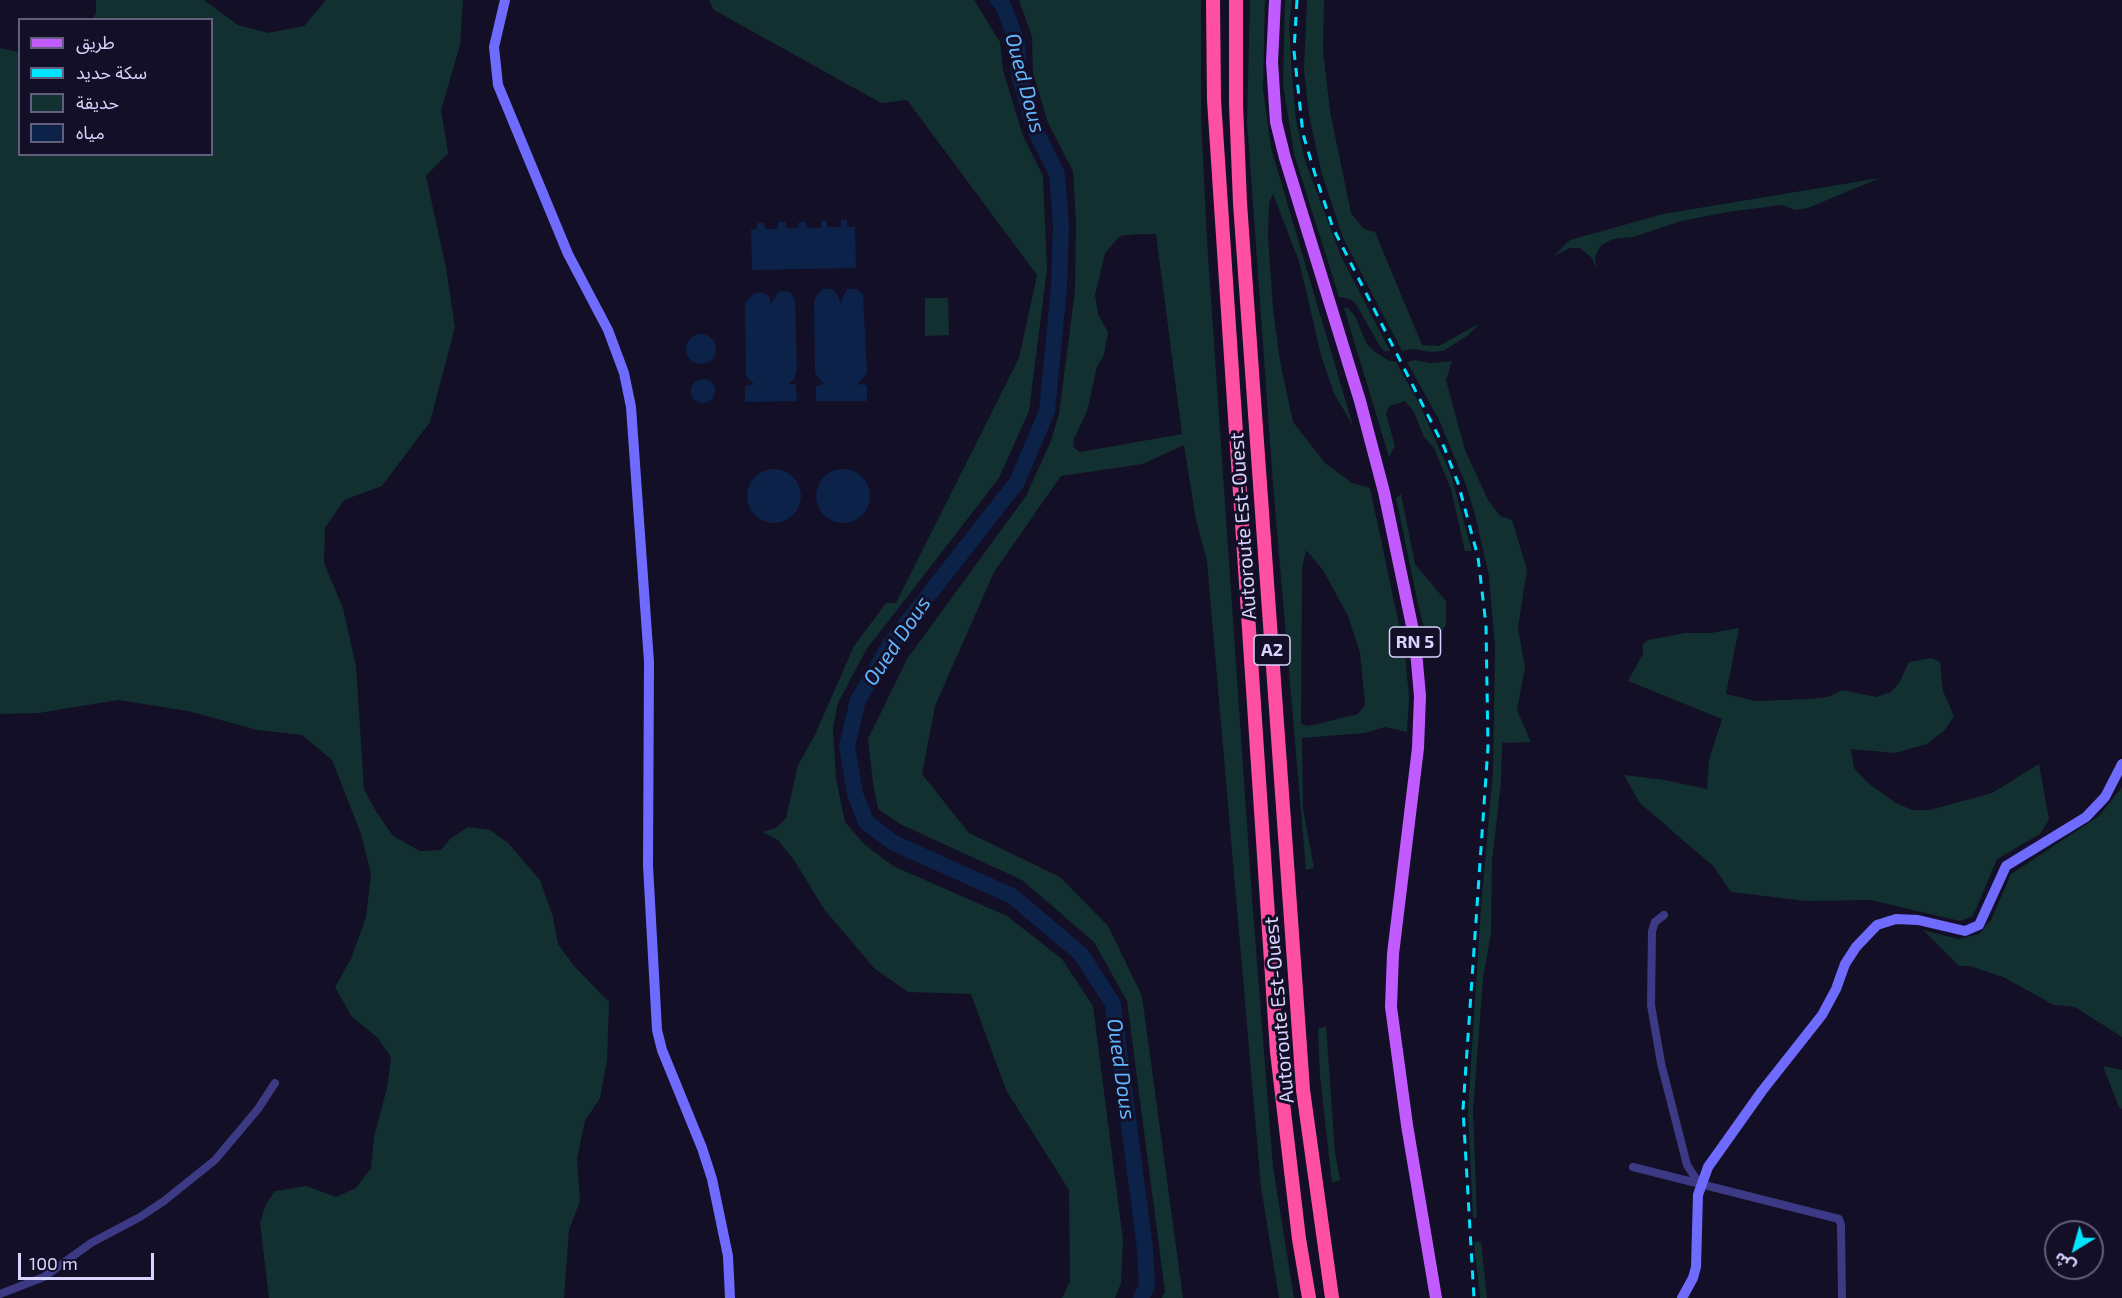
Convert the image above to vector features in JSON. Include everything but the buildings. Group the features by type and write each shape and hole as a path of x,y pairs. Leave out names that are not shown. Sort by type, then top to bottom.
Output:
{"highway":[{"name":"Autoroute Est-Ouest","path":"1213,0 1214,100 1277,1052 1299,1239 1309,1298"},
{"name":"Autoroute Est-Ouest","path":"1236,0 1236,104 1240,203 1303,1090 1332,1298"}],"main road":[{"name":"RN 5","path":"1275,0 1272,62 1276,122 1363,412 1384,492 1415,640 1420,696 1418,748 1393,954 1391,1007 1407,1125 1436,1298"}],"street":[{"path":"505,0 494,46 498,85 568,254 608,330 624,373 631,407 649,662 648,865 657,1030 662,1050 702,1148 712,1179 728,1256 730,1298"},
{"path":"1682,1298 1696,1267 1700,1185 1708,1167 1762,1091 1822,1015 1836,989 1845,964 1867,934 1877,925 1896,919 1918,920 1965,932 1974,929 1984,920 2006,866 2086,817 2105,797 2122,764"},
{"path":"1664,915 1655,922 1652,931 1652,1005 1661,1063 1687,1165 1700,1185"},
{"path":"0,1294 44,1277 92,1243 164,1201 215,1160 258,1109 275,1083"},
{"path":"1633,1167 1839,1219 1842,1298"}],"green space":[{"path":"96,0 204,0 238,25 268,33 304,26 326,0 463,0 460,45 441,110 448,153 426,176 446,268 455,327 430,422 382,486 344,500 325,528 324,563 343,608 356,666 364,789 375,810 393,836 420,851 441,850 451,838 468,827 490,830 508,843 540,880 553,917 558,944 574,966 609,1002 607,1060 600,1098 585,1121 577,1159 580,1201 569,1230 564,1298 269,1298 260,1223 266,1204 275,1191 306,1186 336,1197 356,1188 371,1168 374,1137 387,1088 391,1057 377,1037 352,1017 335,987 351,959 366,917 371,874 361,834 332,760 302,735 257,730 188,711 118,700 39,713 0,714 0,48 18,52 18,156 213,156 213,18 93,18 96,13"},
{"path":"709,0 974,0 1000,42 1003,70 1023,136 1043,176 1047,269 1029,411 999,478 866,650 838,703 833,728 836,779 845,822 864,844 893,866 1007,916 1062,959 1093,1006 1123,1240 1121,1283 1115,1298 1062,1298 1070,1281 1069,1190 1006,1090 971,994 908,992 874,968 824,909 794,860 778,840 762,832 776,828 786,818 798,765 814,737 854,646 886,603 896,603 1019,358 1037,275 907,100 881,103 714,10"},
{"path":"1019,0 1201,0 1201,116 1207,240 1252,898 1273,1167 1294,1298 1279,1298 1261,1187 1207,561 1196,520 1184,445 1143,464 1061,476 994,572 935,706 922,774 969,833 1060,877 1108,926 1142,996 1183,1298 1162,1298 1165,1292 1127,1001 1094,942 1022,880 900,824 878,809 868,739 907,659 1026,496 1051,441 1059,414 1075,290 1076,222 1073,171 1048,123 1033,73 1032,37","holes":["1156,234 1182,434 1080,452 1073,447 1074,439 1087,411 1097,367 1104,355 1108,332 1098,314 1095,295 1105,253 1120,236"]},
{"path":"1250,0 1265,0 1263,89 1271,148 1353,426 1334,393 1322,359 1299,261 1273,194 1269,203 1268,236 1273,309 1280,361 1293,422 1325,463 1352,483 1370,488 1405,653 1409,698 1407,732 1385,727 1365,733 1302,738 1303,808 1314,868 1306,870 1273,484 1247,123","holes":["1306,550 1323,570 1348,616 1360,653 1365,704 1358,714 1309,726 1301,724 1302,569"]},
{"path":"1285,0 1292,0 1289,27 1292,74 1296,120 1305,161 1341,256 1390,351 1384,351 1379,345 1356,304 1350,299 1339,297 1294,154 1283,84"},
{"path":"1307,0 1324,0 1323,51 1330,111 1351,213 1364,229 1375,232 1422,345 1439,346 1480,323 1467,336 1443,351 1413,349 1402,351 1343,238 1321,171 1309,115 1304,70"},
{"path":"1880,178 1808,208 1795,210 1782,205 1728,212 1681,221 1633,237 1613,239 1601,245 1595,256 1596,268 1592,258 1580,248 1570,248 1554,256 1570,240 1663,214"},
{"path":"925,298 948,298 949,335 925,336"},
{"path":"1344,308 1348,308 1355,316 1366,343 1389,361 1396,362 1419,403 1451,475 1472,551 1465,551 1451,489 1434,448 1424,437 1414,412 1405,401 1389,406 1386,414 1395,446 1389,457"},
{"path":"1415,360 1430,363 1452,361 1446,380 1465,450 1488,500 1500,516 1512,520 1527,570 1518,628 1525,668 1517,710 1531,742 1502,743 1501,782 1492,861 1491,933 1483,979 1473,1111 1477,1218 1473,1218 1468,1111 1481,907 1493,771 1495,647 1489,576 1475,515 1466,485 1439,420 1407,362"},
{"path":"1401,494 1415,564 1446,601 1446,624 1437,641 1432,642 1426,637 1396,498"},
{"path":"1739,628 1726,694 1756,701 1828,697 1842,690 1876,697 1891,692 1899,683 1909,662 1932,658 1940,662 1943,691 1954,716 1945,730 1927,744 1895,753 1851,749 1854,768 1868,783 1896,803 1912,810 1930,810 1992,793 2039,764 2049,819 2040,834 1997,859 1973,916 1960,921 1871,900 1806,901 1731,892 1714,867 1639,802 1624,775 1665,780 1707,789 1709,760 1722,719 1628,681 1643,654 1643,644 1648,640 1686,633 1711,633"},
{"path":"2122,787 2122,1037 2075,1007 2054,1005 2003,977 1970,966 1959,966 1923,930 1958,939 1979,934 1991,920 2011,874 2099,816"},
{"path":"1326,1026 1335,1153 1340,1180 1332,1183 1320,1076 1318,1029"},
{"path":"2103,1066 2122,1070 2122,1109 2119,1107"},
{"path":"1474,1242 1481,1242 1487,1298 1480,1298"}],"water":[{"path":"841,220 847,220 848,227 855,227 856,268 752,270 751,229 757,229 757,223 764,223 765,229 778,229 778,222 786,222 786,228 798,228 799,222 806,222 807,228 821,228 821,221 827,221 827,227 841,227"},
{"path":"823,289 832,289 838,295 840,303 847,289 856,289 863,294 867,373 858,384 867,385 867,401 816,401 816,386 824,384 815,373 814,303 816,296"},
{"path":"779,291 790,292 795,300 797,370 794,379 788,384 796,384 797,401 745,402 745,386 754,384 746,376 745,303 754,293 762,292 769,296 771,304"},
{"path":"701,334 712,338 716,349 712,360 701,364 690,360 686,349 690,338"},
{"path":"703,379 712,382 715,391 712,400 703,403 694,400 691,391 694,382"},
{"path":"769,469 779,469 793,477 799,486 801,496 799,506 793,515 779,523 769,523 752,511 747,501 747,491 759,474"},
{"path":"843,469 853,471 862,477 868,486 870,496 868,506 862,515 853,521 843,523 833,521 824,515 818,506 816,496 818,486 824,477 833,471"}],"waterway":[{"name":"Oued Dous","path":"998,0 1003,5 1017,42 1019,75 1036,132 1057,174 1061,225 1059,287 1047,411 1017,482 891,643 858,700 847,746 855,794 866,822 894,843 1012,896 1081,954 1113,1004 1145,1248 1147,1286 1141,1298"}],"railway":[{"path":"1297,0 1294,51 1303,134 1315,174 1333,228 1444,447 1458,483 1478,557 1486,625 1488,747 1463,1109 1474,1298"}]}
